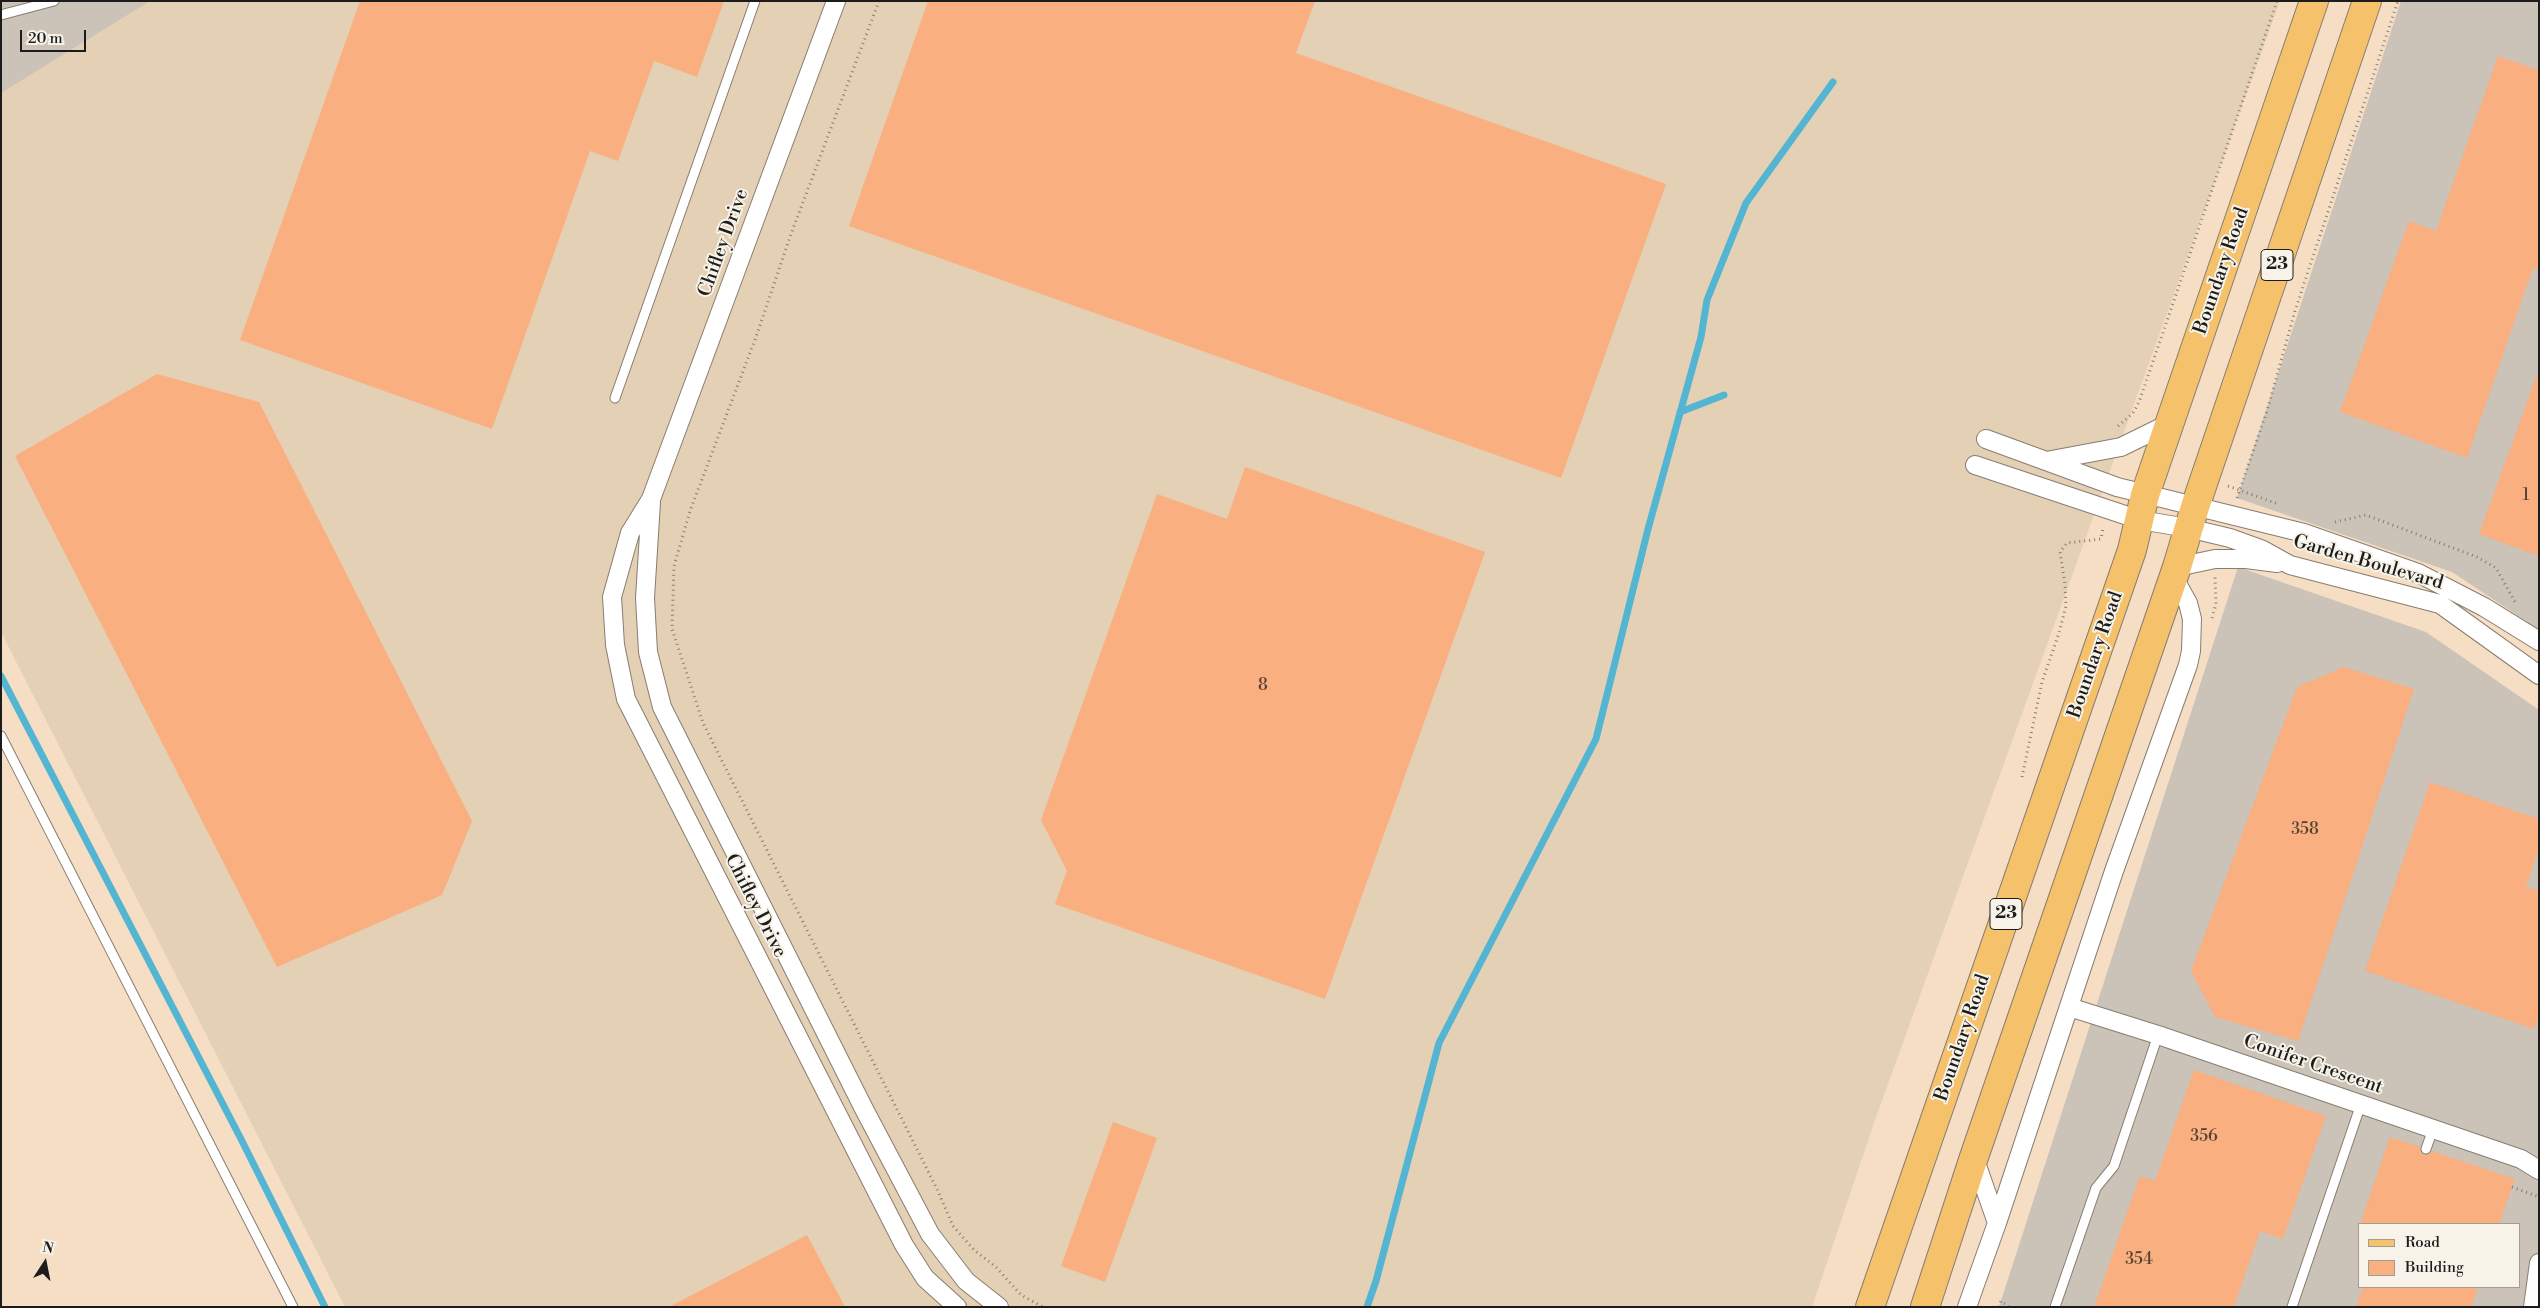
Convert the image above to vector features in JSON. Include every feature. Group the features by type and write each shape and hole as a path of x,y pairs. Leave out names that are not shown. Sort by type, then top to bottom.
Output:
{"main road":[{"name":"Boundary Road","path":"1870,1307 2126,569 2142,508 2170,423 2314,1"},
{"name":"23","path":"1925,1307 1974,1157 2175,572 2191,517 2367,1"}],"street":[{"name":"Chifley Drive","path":"836,1 651,499 630,532 612,597 616,645 626,698 904,1245 925,1278 957,1307"},
{"path":"2044,461 2120,447 2170,423"},
{"path":"1986,439 2044,461 2142,508"},
{"path":"1975,465 2108,511 2142,508"},
{"name":"Chifley Drive","path":"651,499 645,598 647,643 662,707 860,1101 930,1234 966,1281 999,1307"},
{"name":"Garden Boulevard","path":"2142,508 2191,517 2230,514 2304,533 2418,573 2484,606 2539,641"},
{"name":"Garden Boulevard","path":"2142,508 2191,517 2230,538 2262,550 2290,565 2440,604 2539,675"},
{"path":"1967,1307 2070,1007 2114,871 2188,665 2192,619 2188,603 2175,572 2215,559 2246,559 2290,565"},
{"name":"Conifer Crescent","path":"2070,1007 2158,1035 2521,1159 2539,1170"},
{"path":"1974,1157 1997,1222"},
{"path":"2533,1307 2539,1263"}],"lane":[{"path":"18,10 29,1"},
{"path":"1,15 54,1"},
{"path":"615,398 755,1"},
{"path":"1,736 293,1307"},
{"path":"2055,1307 2096,1188 2114,1166 2158,1035"},
{"path":"2292,1307 2361,1104"},
{"path":"2426,1149 2433,1129"}],"path":[{"path":"879,1 791,234 756,337 690,511 674,566 672,629 703,723 937,1189 952,1226 974,1250 996,1267 1021,1295 1043,1307"},
{"path":"2120,447 2118,425 2133,413 2139,402 2277,1"},
{"path":"2230,514 2241,490 2267,411 2295,311 2398,1"},
{"path":"2241,490 2284,507"},
{"path":"2022,777 2042,682 2066,606 2060,552 2067,543 2101,539 2108,511"},
{"path":"2328,524 2366,515 2464,552 2496,568 2516,603"},
{"path":"2192,636 2211,623 2216,604 2215,559"},
{"path":"2512,1188 2539,1197"},
{"path":"1999,1307 2001,1301 2009,1307"}],"shaded area":[{"path":"1,1 2280,1 1876,1117 1812,1307 345,1307 1,632"},
{"path":"1,1 150,1 1,93"},
{"path":"2401,1 2539,1 2539,630 2452,572 2237,498"},
{"path":"2238,567 2426,632 2539,710 2539,1307 1999,1307"}],"building":[{"path":"360,1 724,1 697,77 654,61 618,161 590,151 492,429 240,340"},
{"path":"928,1 1315,1 1296,53 1666,184 1561,478 849,226"},
{"path":"2498,56 2539,70 2539,270 2533,268 2467,458 2340,412 2409,221 2436,231"},
{"path":"157,374 259,402 472,821 442,895 277,967 15,456"},
{"path":"2537,375 2539,376 2539,556 2479,534"},
{"path":"1245,467 1485,552 1325,999 1055,904 1067,871 1041,820 1157,494 1227,519"},
{"path":"2344,667 2414,689 2298,1041 2215,1017 2191,971 2297,687"},
{"path":"2430,782 2539,819 2539,848 2526,887 2539,891 2539,1016 2534,1029 2365,971"},
{"path":"2194,1070 2326,1116 2283,1239 2260,1231 2234,1307 2094,1307 2140,1176 2155,1181"},
{"path":"1113,1122 1157,1138 1105,1282 1061,1266"},
{"path":"2390,1137 2420,1147 2421,1153 2424,1155 2432,1151 2515,1179 2499,1223 2360,1223"},
{"path":"807,1235 845,1307 669,1307"},
{"path":"2363,1288 2478,1288 2471,1307 2356,1307"}],"waterway":[{"path":"1367,1307 1376,1281 1439,1043 1596,739 1648,529 1701,337 1707,300 1746,203 1833,82"},
{"path":"1680,412 1724,395"},
{"path":"1,676 241,1139 325,1307"}]}
